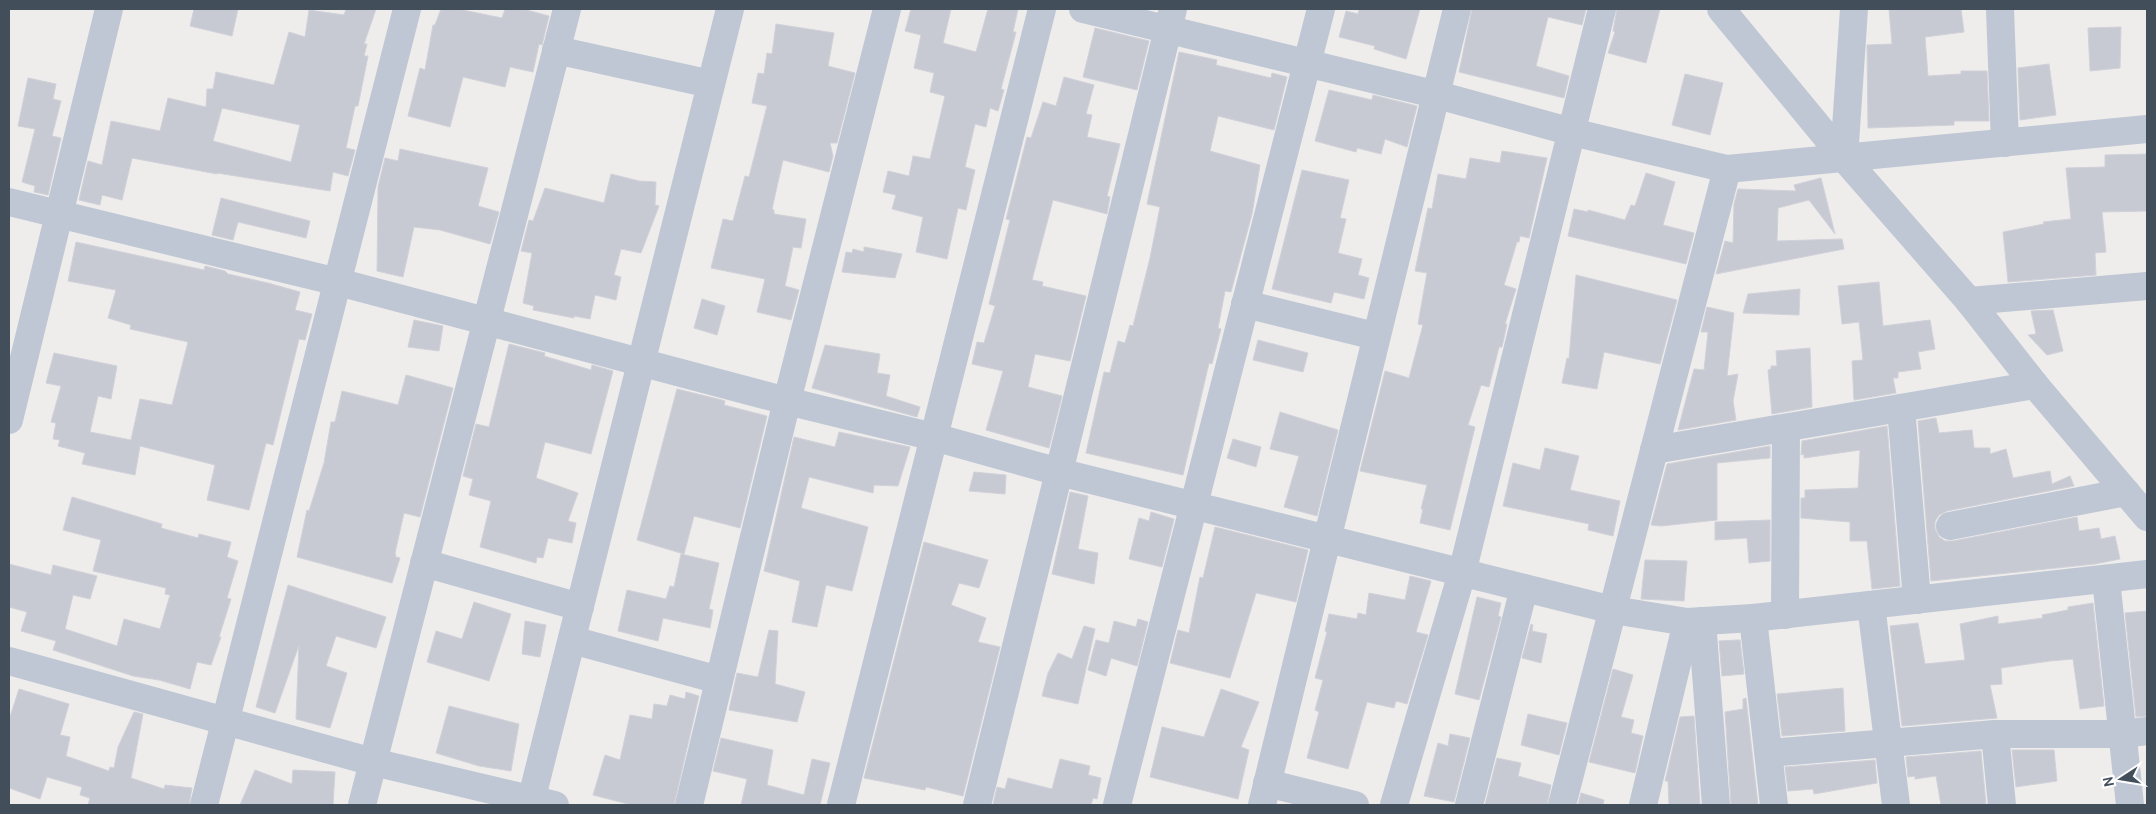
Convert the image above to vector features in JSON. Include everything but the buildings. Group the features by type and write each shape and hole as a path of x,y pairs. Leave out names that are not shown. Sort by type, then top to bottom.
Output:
{"street":[{"path":"9,420 109,9"},
{"path":"204,805 407,9"},
{"path":"362,805 566,9"},
{"path":"9,661 373,762 539,803 572,640 730,9"},
{"path":"690,805 787,401 887,9"},
{"path":"841,805 1042,9"},
{"path":"1083,9 1171,19 1307,62 1572,132 1727,169 2147,129"},
{"path":"1122,804 1194,506 1321,9"},
{"path":"1355,805 1264,794 1456,9"},
{"path":"1394,805 1462,573 1602,9"},
{"path":"1722,9 1844,158 1969,301 2035,386 2147,518"},
{"path":"1844,158 1854,9"},
{"path":"2000,9 2005,143"},
{"path":"977,805 1171,19"},
{"path":"556,50 711,84"},
{"path":"1562,805 1727,169"},
{"path":"9,202 338,282 787,401 934,436 1059,472 1613,610 1695,621 1753,618 2147,574"},
{"path":"1969,301 2147,286"},
{"path":"1245,304 1375,336"},
{"path":"1654,450 2035,386"},
{"path":"1901,408 1917,600"},
{"path":"1785,615 1786,428"},
{"path":"1950,526 2126,492"},
{"path":"424,563 580,607"},
{"path":"2106,579 2135,732 2130,805"},
{"path":"1469,805 1524,588"},
{"path":"1871,605 1896,805"},
{"path":"1753,618 1774,805"},
{"path":"1643,805 1695,621"},
{"path":"1695,621 1716,805"},
{"path":"572,640 719,680"},
{"path":"1769,753 1995,734 2135,732"},
{"path":"1995,734 2002,805"}]}
